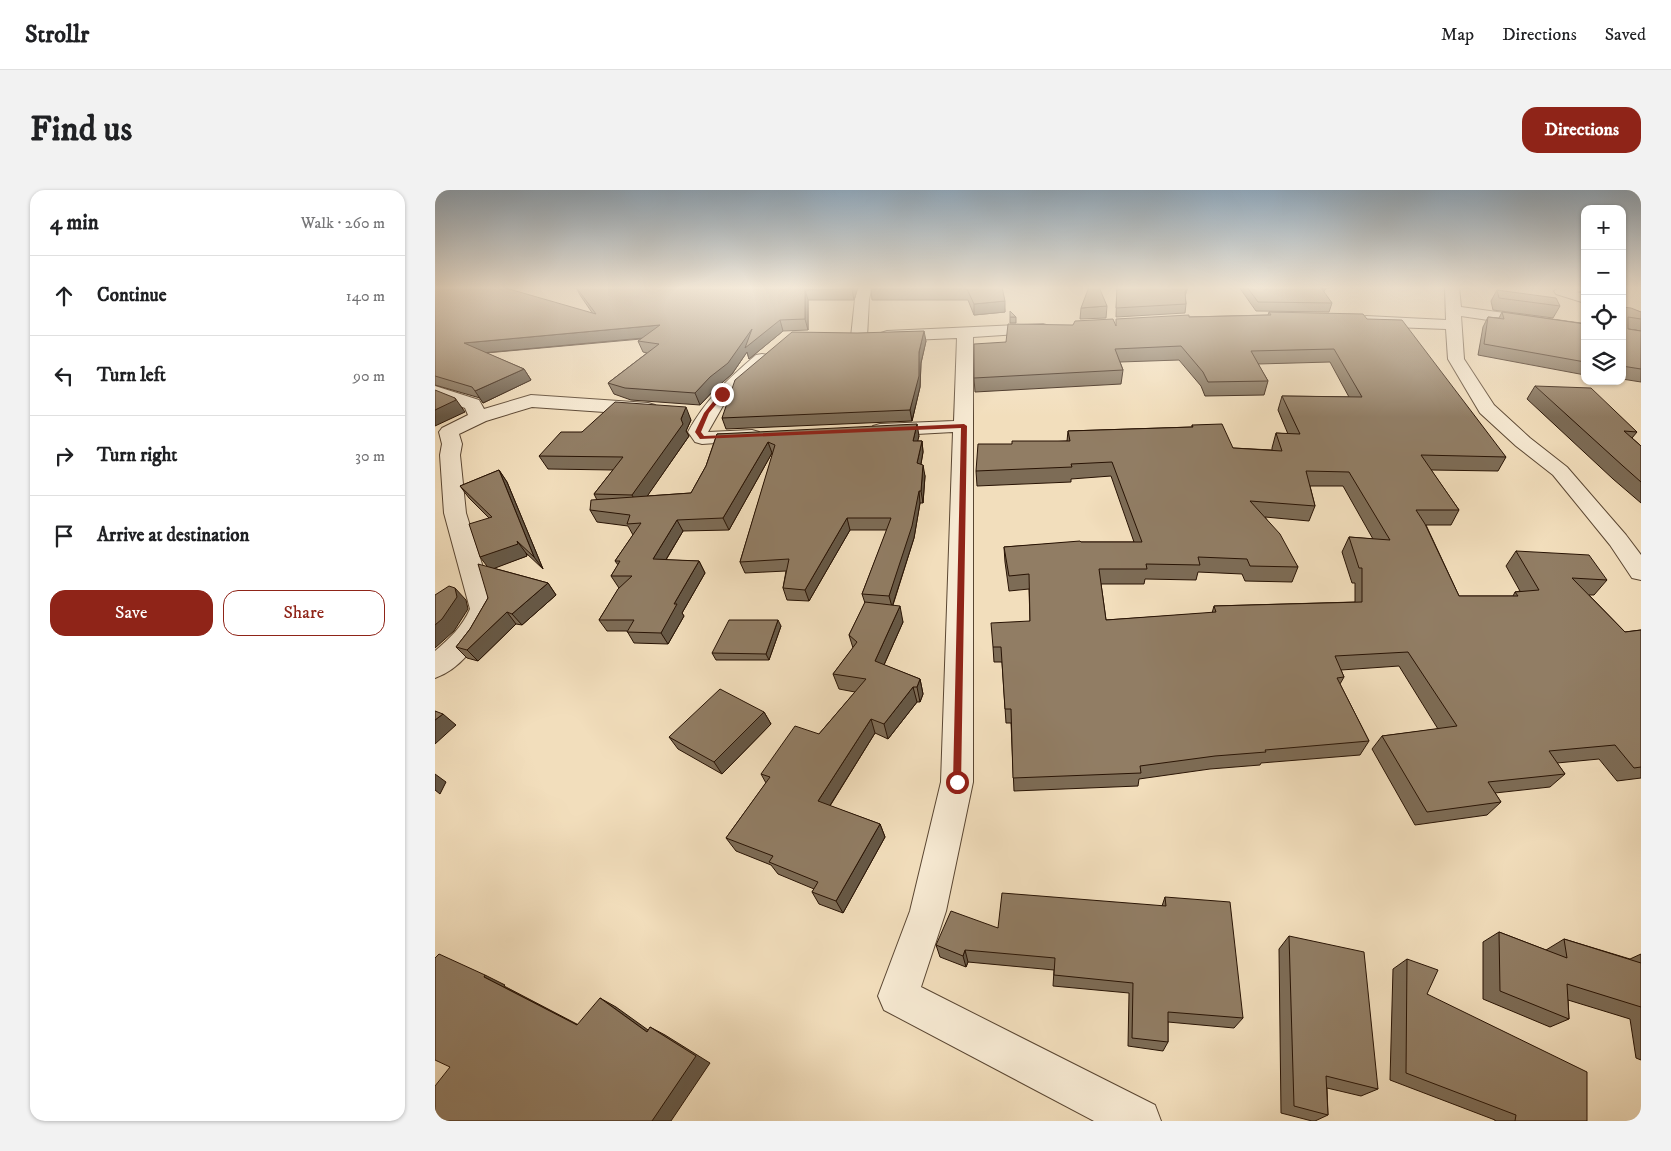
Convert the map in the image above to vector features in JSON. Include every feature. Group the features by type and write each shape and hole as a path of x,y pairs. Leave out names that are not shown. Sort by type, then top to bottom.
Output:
{"street":[{"path":"859,330 859,337"},
{"path":"839,336 859,337 1014,330"},
{"path":"1455,330 1456,359 1487,409 1523,442 1560,471 1618,540 1641,572"},
{"path":"965,333 957,782 928,911 898,996 1139,1121"},
{"path":"770,435 702,438 698,432 706,413 722,394 775,348"},
{"path":"435,392 472,404 479,417"},
{"path":"435,667 461,644 475,626 483,609 455,514 450,455 452,444 442,436 479,417 531,401 667,410"},
{"path":"687,411 706,413"},
{"path":"857,431 964,426"},
{"path":"1618,540 1641,540"}],"building":[{"path":"435,330 601,330 464,343 524,369 475,391 472,387 435,376"},
{"path":"653,330 751,330 728,363 710,377 695,393 625,388 608,383 659,344 638,341"},
{"path":"751,330 767,330 745,348"},
{"path":"1007,330 1410,330 1506,457 1421,455 1459,510 1416,510 1425,524 1459,596 1518,596 1515,592 1539,590 1516,551 1589,555 1607,580 1572,578 1625,632 1641,630 1641,767 1634,768 1615,745 1549,751 1565,774 1488,782 1501,802 1427,812 1382,736 1457,726 1408,652 1335,656 1344,677 1337,678 1369,741 1265,750 1266,752 1215,756 1140,766 1141,773 1013,778 1011,709 1005,709 1001,647 993,647 991,623 1030,621 1029,574 1009,576 1004,547 1080,541 1142,542 1112,462 1071,464 1072,467 976,471 978,444 1012,444 1012,441 1070,441 1068,431 1193,427 1192,425 1222,424 1233,448 1282,451 1276,433 1300,434 1282,396 1362,397 1334,349 1251,351 1268,381 1208,382 1203,372 1181,346 1115,349 1123,370 974,378 974,344 1006,342","holes":["1306,471 1349,472 1390,540 1349,537 1359,568 1362,568 1362,602 1214,606 1216,612 1106,620 1099,569 1147,569 1146,564 1200,565 1198,557 1247,559 1250,566 1298,567 1280,534 1250,501 1315,506"]},
{"path":"1486,330 1581,330 1581,361 1484,344"},
{"path":"1626,330 1641,331 1641,369 1626,367"},
{"path":"924,331 919,352 919,376 910,410 722,418 735,380 792,332"},
{"path":"1535,386 1591,388 1637,432 1624,431 1641,446 1641,482 1623,466"},
{"path":"435,390 455,398 456,400 435,410"},
{"path":"615,402 686,407 681,419 683,424 632,495 594,494 623,457 539,456 561,432 582,432"},
{"path":"917,424 913,441 922,441 917,463 923,465 921,491 919,491 912,526 889,596 862,594 891,518 847,518 805,590 783,588 789,559 740,562 775,445 768,442 723,518 677,520 653,559 699,561 674,604 677,604 661,633 627,632 634,620 599,620 618,589 632,576 611,576 620,561 615,561 641,523 627,524 630,515 590,510 591,500 691,493 706,466 717,434"},
{"path":"499,470 534,557 517,541 518,544 480,557 469,524 492,517 460,486"},
{"path":"478,564 548,583 512,614 507,612 467,650 456,647 470,629 488,598"},
{"path":"449,586 455,588 457,597 442,619 435,625 435,595"},
{"path":"865,602 900,606 875,661 920,679 917,687 913,687 884,724 871,719 818,801 880,824 836,901 812,892 818,882 769,862 773,856 726,838 770,777 761,774 795,726 819,734 866,679 833,674 857,642 849,635"},
{"path":"729,620 778,620 766,654 712,653"},
{"path":"720,689 764,712 714,762 669,737"},
{"path":"435,711 443,714 435,720"},
{"path":"1002,893 1166,906 1165,897 1230,902 1243,1018 1168,1012 1168,1042 1132,1038 1133,983 1054,975 1055,958 965,950 963,956 936,945 951,911 998,928"},
{"path":"1499,932 1567,958 1564,939 1641,963 1641,1007 1567,984 1569,1019 1500,991"},
{"path":"1289,936 1364,952 1378,1089 1326,1076 1328,1115 1294,1106"},
{"path":"439,954 485,975 484,977 577,1025 600,998 647,1032 650,1027 696,1056 652,1121 435,1121 435,1086 450,1067 435,1060 435,958"},
{"path":"1407,959 1438,970 1427,994 1587,1072 1587,1121 1515,1121 1516,1115 1406,1073"}],"route":[{"path":"722,394 706,413 698,432 702,438 964,426 957,782"}]}
